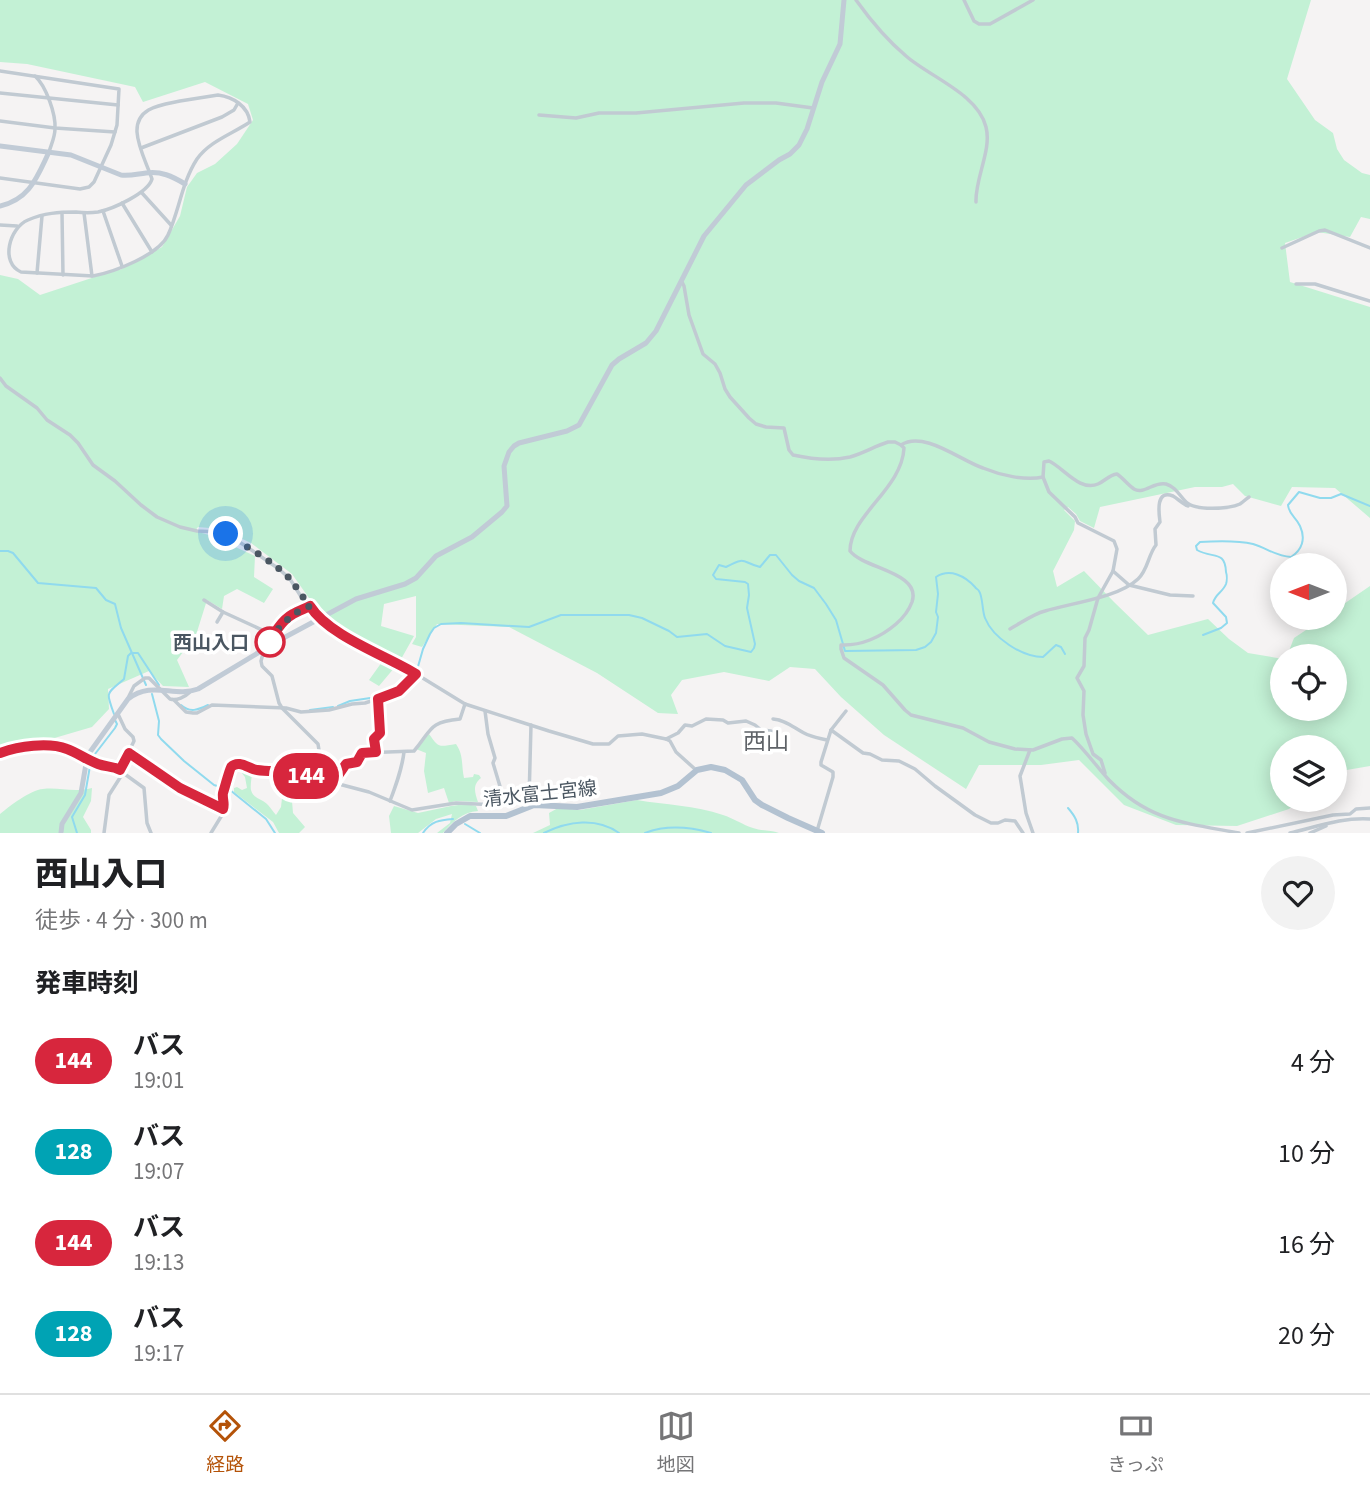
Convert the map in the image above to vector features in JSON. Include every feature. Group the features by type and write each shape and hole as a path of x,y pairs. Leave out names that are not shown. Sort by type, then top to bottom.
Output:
{"main road":[{"path":"62,832 65,818 81,793 90,752 128,699 144,689 192,691 356,599 416,578 436,556 472,537 502,512 507,506 504,466 509,452 519,443 568,431 579,425 612,365 646,343 656,331 704,236 746,185 799,145 822,82 840,44 844,0"},
{"path":"0,146 78,156 121,175 150,172 171,176 185,184"},
{"path":"0,206 21,197 34,183 49,152"},
{"path":"697,770 711,767 733,774 741,780 755,800 819,832"},
{"name":"清水富士宮線","path":"446,833 464,818 506,816 528,806 577,807 661,793 678,786 697,770"}],"street":[{"path":"856,0 887,40 964,96 982,118 987,138 976,202"},
{"path":"964,0 974,21 985,25 1033,0"},
{"path":"0,71 119,89 115,132 94,182 85,189 0,178"},
{"path":"33,75 43,85 55,128 49,152"},
{"path":"0,93 118,105"},
{"path":"218,95 228,97 248,112 250,122 211,144 195,162 164,242 152,252 104,274 92,276 21,272 11,265 9,258 12,236 17,226 25,221 42,215 103,211 141,193 152,179 141,148 137,130 140,117 156,106 218,95"},
{"path":"141,148 222,117 234,110 238,103"},
{"path":"538,115 569,118 599,113 636,113 744,103 776,103 813,108"},
{"path":"0,121 115,132"},
{"path":"141,193 171,225"},
{"path":"122,203 152,252"},
{"path":"103,211 121,266"},
{"path":"62,213 63,275"},
{"path":"84,213 92,276"},
{"path":"37,273 42,215"},
{"path":"0,225 17,226"},
{"path":"1282,248 1325,230 1370,248"},
{"path":"681,281 689,315 703,354 715,364 725,389 757,424 783,428 793,455 811,459 838,459 888,442 895,442 904,448 899,468 892,480 856,529 851,539 850,551 855,557 909,583 914,598 905,616 889,630 860,644 843,645 841,649 844,658 883,685 911,715 963,727 989,742 1007,748 1030,750 1072,738 1107,778 1139,806 1173,820 1238,833"},
{"path":"1296,284 1315,284 1370,301"},
{"path":"0,378 6,386 37,408 47,420 70,435 93,465 156,517 180,527 226,534 279,569 320,618 359,644 465,704 593,744 609,744 618,736 642,734 666,739 676,752 697,770"},
{"path":"901,445 906,442 925,442 943,447 970,463 992,471 1020,477 1043,477"},
{"path":"1107,778 1101,760 1093,754 1086,734 1083,715 1084,691 1077,678 1084,666 1085,638 1098,598 1113,571 1117,549 1114,541 1078,523 1049,492 1043,477 1044,462 1049,461 1082,484 1097,485 1113,474 1118,474 1140,491 1158,483 1170,486 1194,508"},
{"path":"1010,629 1043,611 1098,598 1129,586 1139,578 1156,545 1155,529 1160,523 1157,510 1161,498 1165,495 1171,495 1194,508 1229,507 1249,497"},
{"path":"1113,571 1129,586 1170,595 1193,596"},
{"path":"204,600 223,612 273,635"},
{"path":"310,606 293,614 273,635 261,661 262,666 272,676 282,708 318,744 314,778"},
{"path":"217,622 223,612"},
{"path":"128,699 131,690 143,679 149,678 166,697 174,700 186,712 197,713 212,705 282,708 300,712 329,710 378,699 399,691 414,673"},
{"path":"174,700 192,691"},
{"path":"376,752 374,739 380,733 378,699"},
{"path":"333,783 346,764 357,762 362,753 414,751 433,725 460,719 465,704"},
{"path":"485,710 495,758 492,763 505,803"},
{"path":"819,832 833,777 833,772 821,765 821,762 831,730 846,712"},
{"path":"104,833 109,795 134,741 116,715"},
{"path":"666,739 678,733 685,725 692,726 706,719 728,723 746,721 761,730 771,731"},
{"path":"773,719 798,727 802,733 827,740"},
{"path":"529,800 531,724"},
{"path":"831,730 863,752 882,760 899,761 915,769 975,816 991,823 1015,821 1023,833"},
{"path":"0,753 25,747 54,747 68,749 90,760 115,767 144,788 151,833"},
{"path":"1030,750 1020,776 1026,813 1033,833"},
{"path":"390,801 402,768 404,752"},
{"path":"129,753 180,788 223,809"},
{"path":"211,833 225,804 223,793 227,786 228,772 230,767 236,764 255,770 297,773 369,792 412,810 456,803 497,805 517,799 543,801 549,805"},
{"path":"480,804 484,815"},
{"path":"1247,833 1370,808"},
{"path":"1290,833 1370,819"},
{"path":"1310,833 1331,824"}],"green space":[{"path":"0,0 1311,0 1287,79 1315,120 1333,133 1337,149 1344,160 1362,173 1370,175 1370,219 1361,217 1350,237 1317,232 1285,243 1290,282 1370,307 1370,518 1335,488 1292,487 1281,506 1245,496 1233,484 1222,487 1195,487 1100,507 1094,528 1080,521 1068,507 1064,510 1075,521 1074,530 1053,571 1057,587 1084,571 1148,635 1208,619 1248,653 1270,657 1270,721 1347,721 1347,644 1292,644 1294,638 1306,630 1348,630 1348,601 1370,586 1370,766 1347,770 1347,735 1270,735 1270,812 1280,812 1237,826 1176,825 1124,805 1079,760 1041,765 979,765 966,789 884,735 841,697 815,669 790,667 769,681 724,672 682,680 671,695 678,714 658,713 597,673 509,627 437,624 422,647 412,644 416,637 416,596 384,604 381,626 414,636 400,661 379,686 369,680 387,655 321,615 292,574 251,543 221,529 198,527 195,531 255,556 254,577 273,589 264,603 237,589 224,596 222,609 207,600 196,635 177,660 189,687 163,686 149,671 108,689 109,709 92,727 0,754 0,275 18,279 40,295 120,270 162,247 180,216 187,187 197,173 215,164 237,144 253,120 248,104 205,82 143,102 135,87 27,64 0,62"},
{"path":"429,734 439,745 456,744 461,756 464,778 479,775 481,778 475,789 478,802 449,803 444,788 428,793 424,771 426,753 416,749"},
{"path":"236,766 252,772 252,793 276,815 281,807 283,789 263,772 273,773 289,783 293,813 305,827 299,833 279,833 273,822 234,792 237,787 242,790 247,788 245,777"},
{"path":"92,788 91,801 83,817 91,833 0,833 0,814 32,792 43,789"},
{"path":"637,800 702,809 727,816 756,829 779,833 533,833 550,825 549,813 558,808 580,810"},
{"path":"466,804 476,806 478,811 458,818 443,833 437,833 450,823 452,814 436,819 418,833 391,833 389,816 394,806 418,813"}],"waterway":[{"path":"1203,635 1227,623 1226,617 1213,603 1225,587 1227,576 1221,558 1197,550 1196,546 1200,542 1247,543 1291,557 1298,551 1303,540 1300,526 1288,505 1299,492 1320,498 1341,494 1370,506"},
{"path":"0,551 13,553 38,583 96,588 106,600 115,604 121,628 146,685"},
{"path":"410,678 417,670 430,634 441,624 529,627 561,615 629,615 642,618 677,637 707,634 725,646 751,652 755,644 747,608 748,584 716,579 713,575 719,565 726,567 741,561 760,567 770,555 776,555 792,575 814,588 836,620 845,651 916,650 925,647 936,633 936,577 952,573 979,590 989,625 994,633 1009,645 1026,654 1043,657 1056,645 1061,647 1065,654"},
{"path":"114,714 109,693 124,679 128,656 131,653"},
{"path":"133,653 138,653 159,685"},
{"path":"152,694 159,721 158,735 161,739 214,785 230,790 266,819 275,833"},
{"path":"338,706 350,701 377,697"},
{"path":"181,705 194,710 208,705"},
{"path":"310,710 333,707"},
{"path":"77,833 72,817 85,795 95,754 115,728 115,720"},
{"path":"1068,808 1076,820 1078,833"},
{"path":"423,833 436,822 453,819"},
{"path":"544,833 582,822 601,825 619,833"},
{"path":"465,824 480,833"},
{"path":"645,833 678,828 711,833"}],"bus line":[{"name":"144","path":"0,753 25,747 61,747 98,764 120,770 129,753 180,788 223,809 223,793 227,786 228,772 230,767 236,764 255,770 297,773 333,783 346,764 357,762 362,753 376,752 374,739 380,733 378,699 399,691 416,674 359,644 320,618 310,606 293,614 275,632 269,647"}],"place":[{"name":"西山入口","path":"270,642"}],"district":[{"name":"西山","path":"766,741"}],"route":[{"path":"226,534 279,569 310,606 293,614 275,632 270,642"}]}
